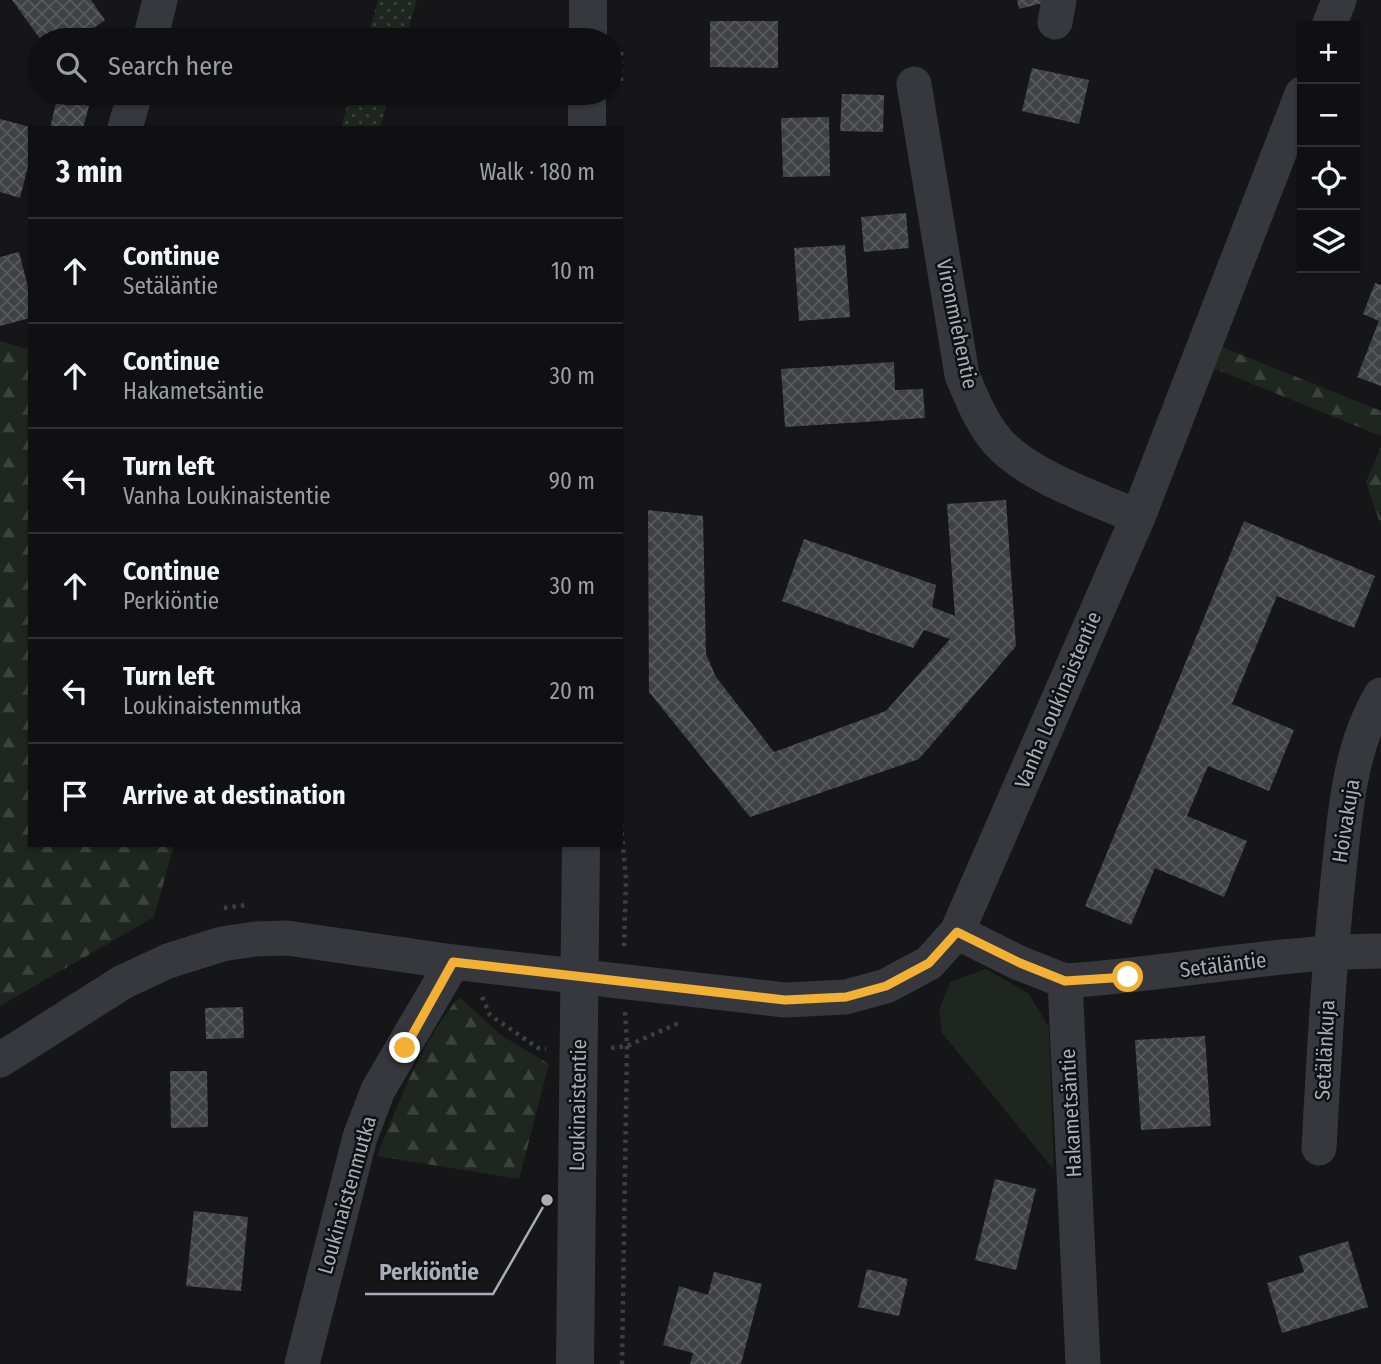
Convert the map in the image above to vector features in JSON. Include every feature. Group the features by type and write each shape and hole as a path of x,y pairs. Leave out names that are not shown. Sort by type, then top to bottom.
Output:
{"street":[{"path":"153,28 160,0"},
{"path":"588,0 598,28"},
{"path":"1331,21 1339,0"},
{"name":"Vironmiehentie","path":"914,84 962,375 977,412 999,443 1028,467 1138,517"},
{"path":"126,126 132,105"},
{"path":"588,126 597,105"},
{"name":"Vanha Loukinaistentie","path":"0,1060 123,982 168,961 222,944 287,938 453,962 785,1000 846,997 886,986 929,963 957,932 1138,517 1297,107"},
{"name":"Hoivakuja","path":"1330,951 1347,796 1368,717 1381,695"},
{"name":"Loukinaistentie","path":"575,1364 581,847"},
{"path":"957,932 1020,963 1065,981"},
{"name":"Setäläntie","path":"1065,981 1128,977 1330,951 1381,951"},
{"name":"Setälänkuja","path":"1319,1148 1330,951"},
{"name":"Loukinaistenmutka","path":"302,1364 360,1137 379,1090 453,962"},
{"name":"Hakametsäntie","path":"1065,981 1083,1364"}],"path":[{"path":"622,1364 627,1046 623,981 626,879 623,846"}],"green space":[{"path":"378,0 417,0 409,28 370,28"},
{"path":"348,105 387,105 381,126 342,126"},
{"path":"0,341 27,349 28,347 28,847 173,847 154,917 0,1006"},
{"path":"1222,347 1381,411 1381,436 1213,368"},
{"path":"1381,447 1381,526 1366,482"},
{"path":"986,969 1028,993 1049,1027 1054,1170 942,1033 939,1010 950,982"},
{"path":"459,997 501,1035 549,1064 519,1179 377,1156 422,1053"}],"building":[{"path":"12,0 91,0 105,20 94,28 32,28"},
{"path":"1017,0 1043,0 1043,3 1019,9"},
{"path":"710,21 778,21 778,68 710,67"},
{"path":"1032,68 1089,80 1079,124 1022,111"},
{"path":"842,94 884,95 883,132 840,131"},
{"path":"56,105 89,106 84,126 50,126"},
{"path":"829,117 830,176 783,177 781,118"},
{"path":"0,119 28,126 28,166 20,198 0,192"},
{"path":"906,213 909,248 864,252 861,217"},
{"path":"845,245 850,317 799,321 794,248"},
{"path":"19,252 28,287 28,319 0,326 0,257"},
{"path":"1375,283 1381,285 1381,386 1357,377 1379,321 1363,314"},
{"path":"894,362 895,390 923,389 925,418 785,427 781,369"},
{"path":"1006,500 1016,646 919,759 750,817 649,692 648,510 703,516 706,654 716,677 774,752 886,711 950,639 924,630 913,648 782,601 804,539 936,585 932,607 955,616 947,504"},
{"path":"1244,521 1375,576 1354,628 1277,596 1232,704 1294,730 1269,791 1208,766 1187,816 1247,841 1224,897 1155,868 1131,925 1085,906"},
{"path":"243,1007 244,1038 206,1039 205,1008"},
{"path":"1205,1036 1211,1126 1141,1130 1135,1040"},
{"path":"170,1071 207,1071 208,1127 171,1128"},
{"path":"995,1179 1036,1189 1016,1270 975,1260"},
{"path":"194,1211 248,1217 241,1291 186,1286"},
{"path":"1348,1241 1368,1307 1282,1333 1267,1283 1304,1272 1299,1256"},
{"path":"867,1269 908,1279 899,1316 858,1307"},
{"path":"714,1272 762,1284 741,1364 690,1364 693,1353 663,1345 679,1286 708,1295"}],"place":[{"name":"Perkiöntie","path":"547,1200"}],"route":[{"path":"405,1048 453,962 785,1000 846,997 886,986 929,963 957,932 1020,963 1065,981 1128,977"}]}
